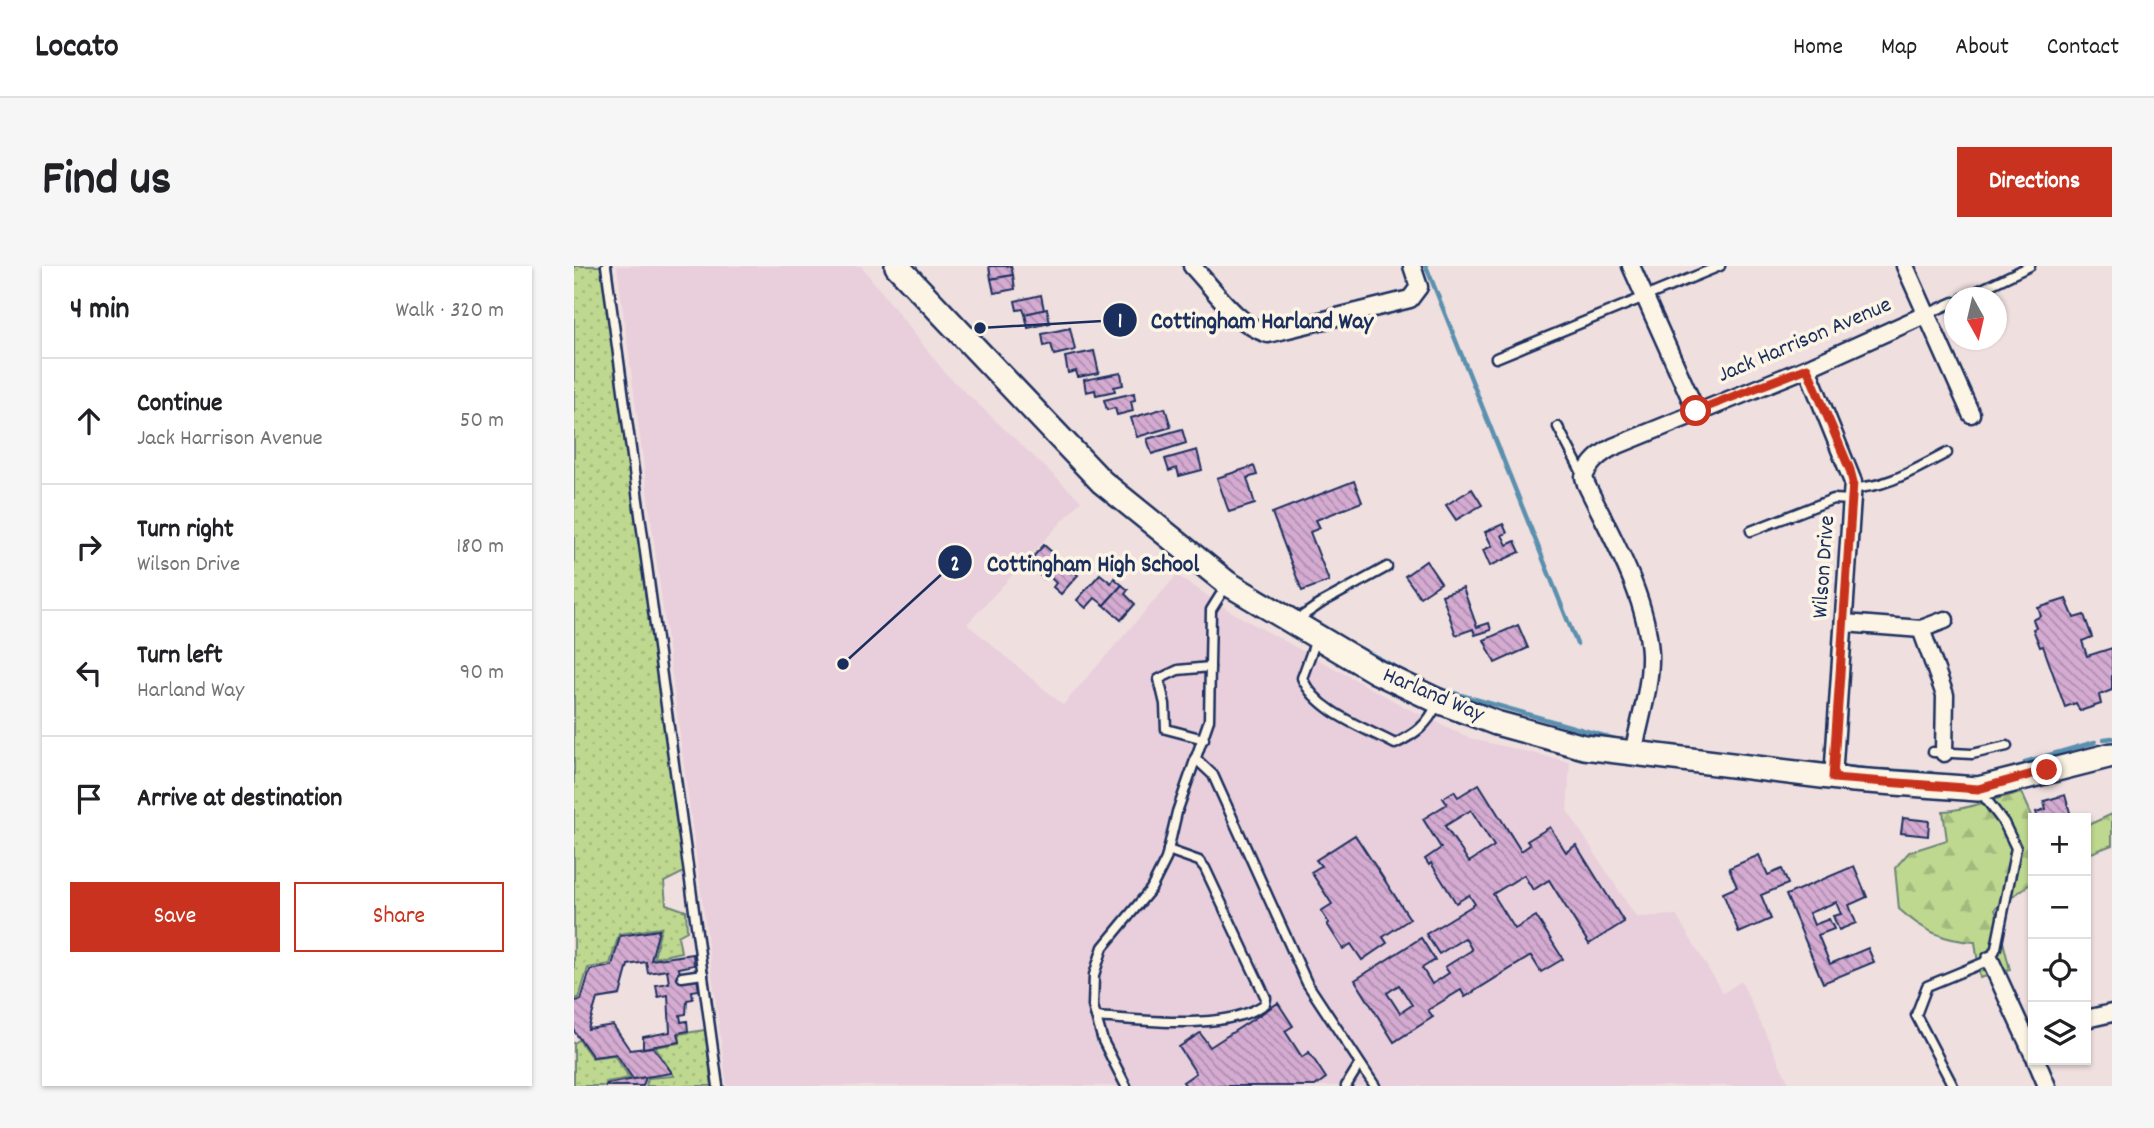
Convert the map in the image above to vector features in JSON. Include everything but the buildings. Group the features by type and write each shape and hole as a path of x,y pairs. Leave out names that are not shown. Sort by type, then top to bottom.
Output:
{"main road":[{"name":"Harland Way","path":"897,266 1101,482 1227,583 1316,638 1438,701 1496,723 1584,747 1833,778 1978,789 2112,755"}],"street":[{"path":"1192,266 1255,331 1268,334 1410,299 1419,288 1412,266"},
{"path":"1631,266 1696,411"},
{"name":"Jack Harrison Avenue","path":"1584,477 1601,453 1696,411 1807,368 1927,314 1905,266"},
{"path":"1927,314 1971,414"},
{"name":"Wilson Drive","path":"1807,368 1850,470 1852,494 1833,778"},
{"path":"1584,477 1632,584 1648,640 1649,667 1633,754"},
{"path":"1844,622 1921,629 1945,620"},
{"path":"1921,629 1945,695 1938,752"},
{"path":"1990,960 2028,1029"},
{"path":"2091,1017 2112,1013"},
{"path":"2038,1065 2046,1086"}],"lane":[{"path":"606,266 718,1086"},
{"path":"1496,358 1720,266"},
{"path":"1986,287 2030,266"},
{"path":"1927,314 1944,307"},
{"path":"1558,427 1584,477"},
{"path":"1751,531 1833,499 1892,481 1947,453"},
{"path":"1293,623 1323,602 1387,567"},
{"path":"1126,1086 1104,1041 1096,1017 1093,1006 1094,975 1103,947 1151,889 1168,850 1209,720 1211,610 1227,583"},
{"path":"1316,638 1302,678 1310,695 1349,720 1395,744 1414,735 1430,719 1438,701"},
{"path":"1204,739 1166,729 1164,697 1158,685 1159,679 1178,670 1210,667"},
{"path":"1938,752 1972,754 2007,746"},
{"path":"1195,758 1213,775 1307,983 1375,1086"},
{"path":"1952,1086 1916,1015 1920,1000 1927,986 1990,960 1996,948 2016,848 2004,823 1978,789"},
{"path":"1096,1017 1204,1021 1224,1018 1265,1004 1266,998 1205,868 1199,861 1168,850"},
{"path":"682,976 703,974"},
{"path":"1346,1086 1359,1065"}],"shaded area":[{"path":"617,266 861,266 946,374 1081,501 967,624 1063,705 1177,575 1233,613 1407,708 1472,739 1570,762 1567,810 1636,917 1676,915 1723,993 1741,981 1790,1086 727,1086"}],"green space":[{"path":"574,266 602,266 684,872 664,882 666,904 686,911 687,931 678,936 681,952 654,958 661,928 619,934 610,964 588,968 579,998 574,999"},
{"path":"2022,793 2031,813 2028,813 2028,886 1995,909 2010,970 1980,978 1975,942 1934,933 1899,909 1895,868 1909,852 1947,840 1943,811"},
{"path":"2112,814 2112,845 2091,853 2091,824"},
{"path":"705,1030 712,1086 646,1086 648,1078 674,1076 655,1047 680,1043 679,1034"},
{"path":"579,1040 592,1058 614,1055 630,1078 607,1082 605,1086 574,1086 574,1043"}],"waterway":[{"path":"1426,266 1577,644"},
{"path":"1348,642 1412,676"},
{"path":"1436,688 1622,741"},
{"path":"2104,739 2112,738"},
{"path":"2025,762 2095,742"},
{"path":"1808,763 1830,765"},
{"path":"1839,766 1873,770"},
{"path":"1882,770 1932,773"}],"place":[{"name":"Cottingham Harland Way","path":"980,328"},
{"name":"Cottingham High School","path":"843,664"}],"route":[{"path":"1696,411 1807,368 1850,470 1853,482 1833,778 1978,789 2047,770"}]}
